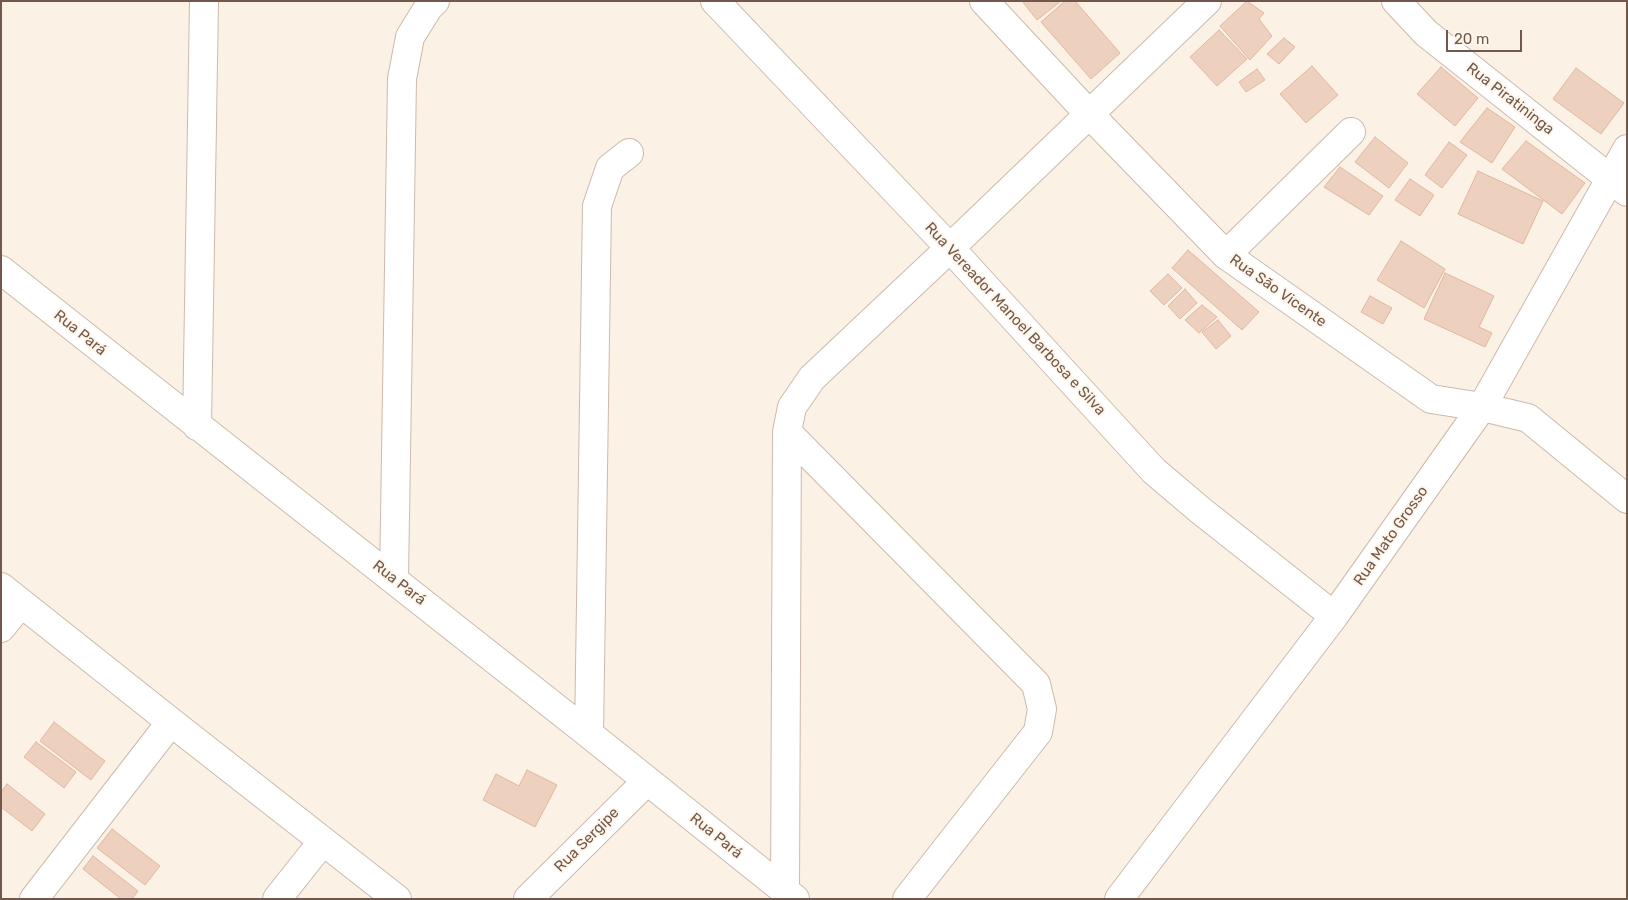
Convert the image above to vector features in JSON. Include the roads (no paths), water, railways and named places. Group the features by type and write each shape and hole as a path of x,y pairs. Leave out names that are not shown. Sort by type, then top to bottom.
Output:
{"street":[{"path":"197,426 204,1"},
{"path":"394,579 402,79 410,37 434,1"},
{"name":"Rua Vereador Manoel Barbosa e Silva","path":"715,1 950,248 1154,471 1200,510 1334,616"},
{"name":"Rua São Vicente","path":"984,1 1090,115 1226,255 1431,399 1482,406 1528,418 1627,500"},
{"path":"790,895 787,432 792,407 812,378 1208,1"},
{"name":"Rua Piratininga","path":"1396,1 1426,33 1618,185"},
{"path":"1226,255 1351,132"},
{"name":"Rua Mato Grosso","path":"1119,899 1334,616 1482,406 1618,185 1627,149"},
{"path":"589,734 597,206 610,168 629,153"},
{"name":"Rua Pará","path":"1,270 394,579 790,895"},
{"path":"787,432 1036,684 1042,709 1038,732 907,899"},
{"path":"1,628 11,595 397,899"},
{"path":"34,899 171,722"},
{"name":"Rua Sergipe","path":"528,899 647,781"},
{"path":"277,899 323,841"}]}
